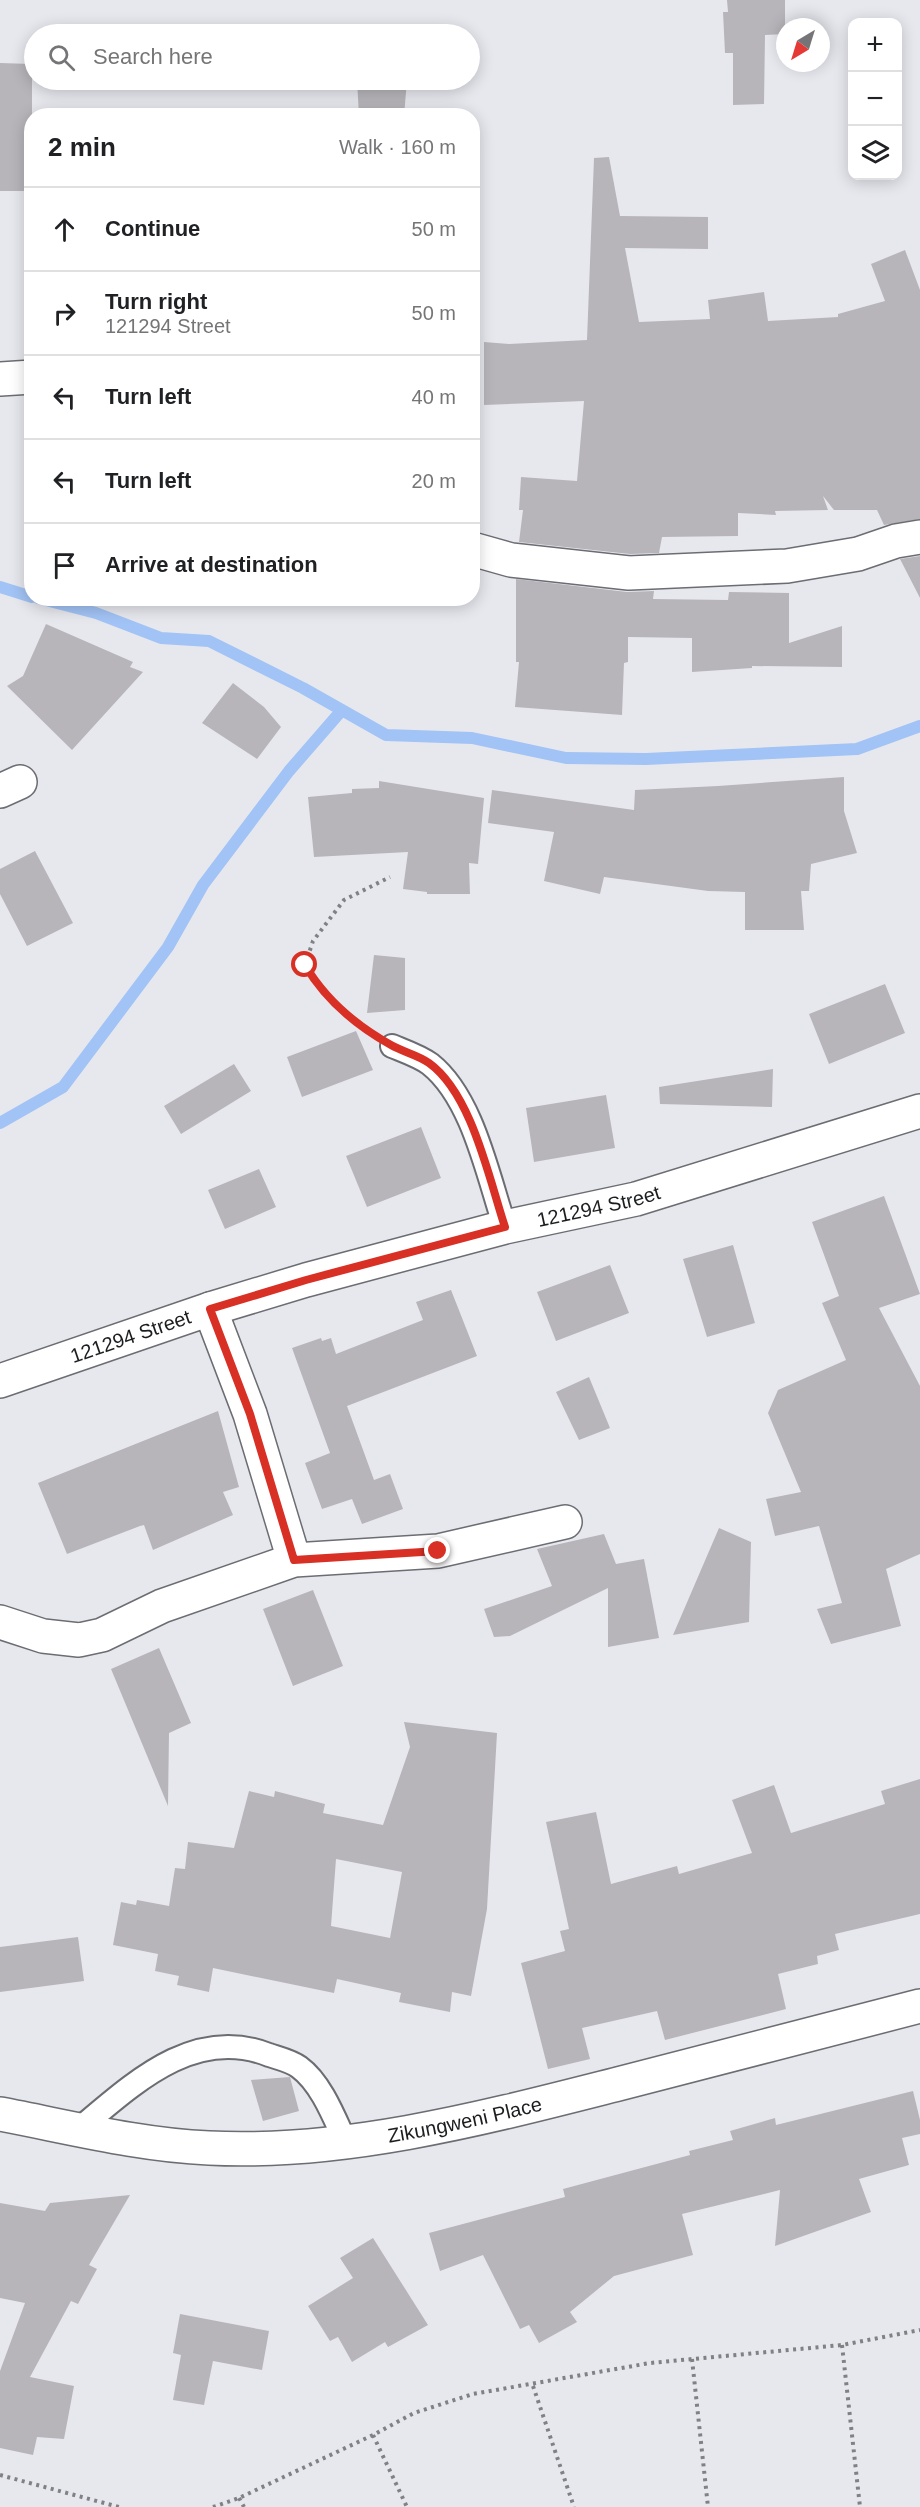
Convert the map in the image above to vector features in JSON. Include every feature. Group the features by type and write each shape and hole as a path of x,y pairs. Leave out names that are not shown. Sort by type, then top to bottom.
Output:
{"street":[{"path":"0,379 24,378"},
{"path":"480,551 511,560 629,573 787,566 858,554 896,541 920,537"},
{"name":"121294 Street","path":"0,1381 210,1309 306,1280 505,1227 636,1199 920,1111"},
{"path":"210,1309 250,1414 294,1560"},
{"path":"0,1622 43,1636 79,1640 102,1635 162,1606 294,1560 438,1551 565,1522"},
{"name":"Zikungweni Place","path":"0,2114 79,2129 208,2148 269,2149 345,2140 516,2110 920,2006"}],"lane":[{"path":"392,1046 428,1063 446,1080 475,1134 505,1227"},
{"path":"79,2129 123,2092 160,2066 204,2048 225,2046 249,2047 299,2067 328,2103 345,2140"}],"path":[{"path":"390,877 344,900 313,941 305,965 340,1010 392,1046"},
{"path":"213,2507 239,2498 374,2435 414,2413 473,2394 650,2363 842,2345 920,2330"},
{"path":"842,2345 860,2507"},
{"path":"692,2359 708,2507"},
{"path":"533,2385 574,2507"},
{"path":"374,2435 407,2507"},
{"path":"0,2475 119,2507"},
{"path":"239,2498 244,2507"}],"building":[{"path":"727,0 785,0 785,18 776,18 776,34 765,35 764,104 733,105 733,53 725,53 723,12 728,12"},
{"path":"0,63 24,64 24,90 32,90 32,108 24,108 24,191 0,191"},
{"path":"358,90 406,90 405,108 359,108"},
{"path":"609,157 620,216 708,217 708,249 625,248 639,322 710,319 708,300 764,292 768,321 838,317 838,314 885,301 871,264 905,250 920,290 920,519 884,525 877,510 834,510 823,496 828,510 775,511 776,515 738,513 738,536 662,537 659,553 630,554 519,542 523,510 519,510 521,477 577,481 584,401 484,405 484,342 509,344 587,340 594,158"},
{"path":"920,556 920,598 900,559"},
{"path":"516,579 627,592 654,591 653,599 728,600 729,592 789,593 789,643 842,626 842,667 752,666 752,668 692,672 692,638 628,637 628,662 624,663 622,715 515,707 519,662 516,662"},
{"path":"46,624 133,662 130,667 143,672 72,750 7,686 23,676"},
{"path":"233,683 264,707 281,727 257,759 202,723"},
{"path":"844,777 844,811 857,853 811,864 809,891 801,891 804,930 745,930 745,892 708,891 604,877 600,894 544,881 554,832 488,823 492,790 634,810 635,790"},
{"path":"379,781 484,798 478,864 469,863 470,894 427,894 427,892 403,889 408,852 314,857 308,797 352,793 352,789 379,788"},
{"path":"35,851 73,923 27,946 0,894 0,869"},
{"path":"374,955 405,958 405,1010 367,1013"},
{"path":"885,984 905,1033 829,1064 809,1014"},
{"path":"356,1031 373,1070 302,1097 287,1057"},
{"path":"234,1064 251,1091 181,1134 164,1106"},
{"path":"773,1069 772,1107 660,1104 659,1087"},
{"path":"606,1095 615,1148 534,1162 526,1108"},
{"path":"421,1127 441,1178 367,1207 346,1156"},
{"path":"259,1169 276,1207 225,1229 208,1190"},
{"path":"884,1196 920,1294 879,1308 920,1386 920,1554 886,1569 901,1626 831,1644 817,1609 842,1603 819,1526 775,1536 766,1499 801,1492 768,1413 778,1390 846,1360 822,1303 839,1296 812,1222"},
{"path":"733,1245 755,1323 707,1337 683,1259"},
{"path":"610,1265 629,1313 556,1341 537,1292"},
{"path":"451,1290 477,1356 347,1406 374,1480 390,1474 403,1509 362,1524 352,1499 322,1509 305,1463 330,1453 292,1348 321,1338 322,1341 331,1338 336,1354 423,1320 416,1302"},
{"path":"589,1377 610,1428 579,1440 556,1392"},
{"path":"218,1411 239,1487 223,1492 233,1515 153,1550 144,1525 67,1554 38,1483"},
{"path":"719,1528 751,1542 749,1622 673,1635"},
{"path":"604,1534 616,1564 644,1559 659,1638 608,1647 608,1588 510,1636 494,1637 484,1609 552,1586 537,1549"},
{"path":"313,1590 343,1666 293,1686 263,1609"},
{"path":"159,1648 191,1723 169,1733 168,1806 111,1669"},
{"path":"404,1722 497,1733 487,1909 471,1996 452,1992 450,2012 399,2002 401,1993 337,1979 334,1993 213,1968 209,1992 177,1985 179,1976 155,1971 158,1954 113,1945 121,1902 136,1905 137,1900 169,1906 175,1868 185,1869 188,1842 234,1848 249,1791 274,1797 275,1791 325,1804 323,1813 383,1825 410,1747","holes":["336,1859 402,1872 390,1938 331,1926"]},
{"path":"920,1779 920,1914 835,1934 839,1950 817,1956 818,1964 778,1974 786,2009 665,2040 657,2011 582,2028 590,2059 548,2069 521,1963 565,1951 560,1931 569,1929 546,1822 596,1812 611,1884 677,1866 679,1874 752,1853 732,1800 774,1785 791,1833 885,1804 881,1791"},
{"path":"78,1937 84,1981 0,1992 0,1947"},
{"path":"290,2077 299,2111 263,2121 251,2080"},
{"path":"913,2091 920,2120 920,2134 902,2138 909,2165 859,2179 871,2212 775,2246 780,2190 682,2214 693,2255 614,2276 570,2312 577,2322 539,2343 529,2325 520,2329 483,2255 440,2271 429,2233 565,2197 563,2189 690,2155 689,2151 733,2140 730,2131 775,2118 776,2125"},
{"path":"130,2195 89,2265 97,2269 78,2304 71,2301 30,2377 74,2386 64,2439 37,2437 33,2455 0,2448 0,2371 25,2303 0,2298 0,2203 45,2211 50,2203"},
{"path":"373,2238 428,2325 388,2347 385,2342 352,2362 338,2337 330,2341 308,2306 353,2278 340,2258"},
{"path":"180,2314 269,2331 262,2370 213,2361 204,2405 173,2400 181,2355 173,2353"}],"waterway":[{"path":"0,587 24,594"},
{"path":"69,606 96,613 161,638 209,641 303,688 386,735 472,738 566,758 646,759 857,749 920,726"},
{"path":"0,1123 63,1087 168,947 203,885 289,771 342,710"}],"route":[{"path":"305,965 311,976 340,1010 392,1046 428,1063 446,1080 461,1104 475,1134 505,1227 306,1280 210,1309 250,1414 294,1560 438,1551"}]}
